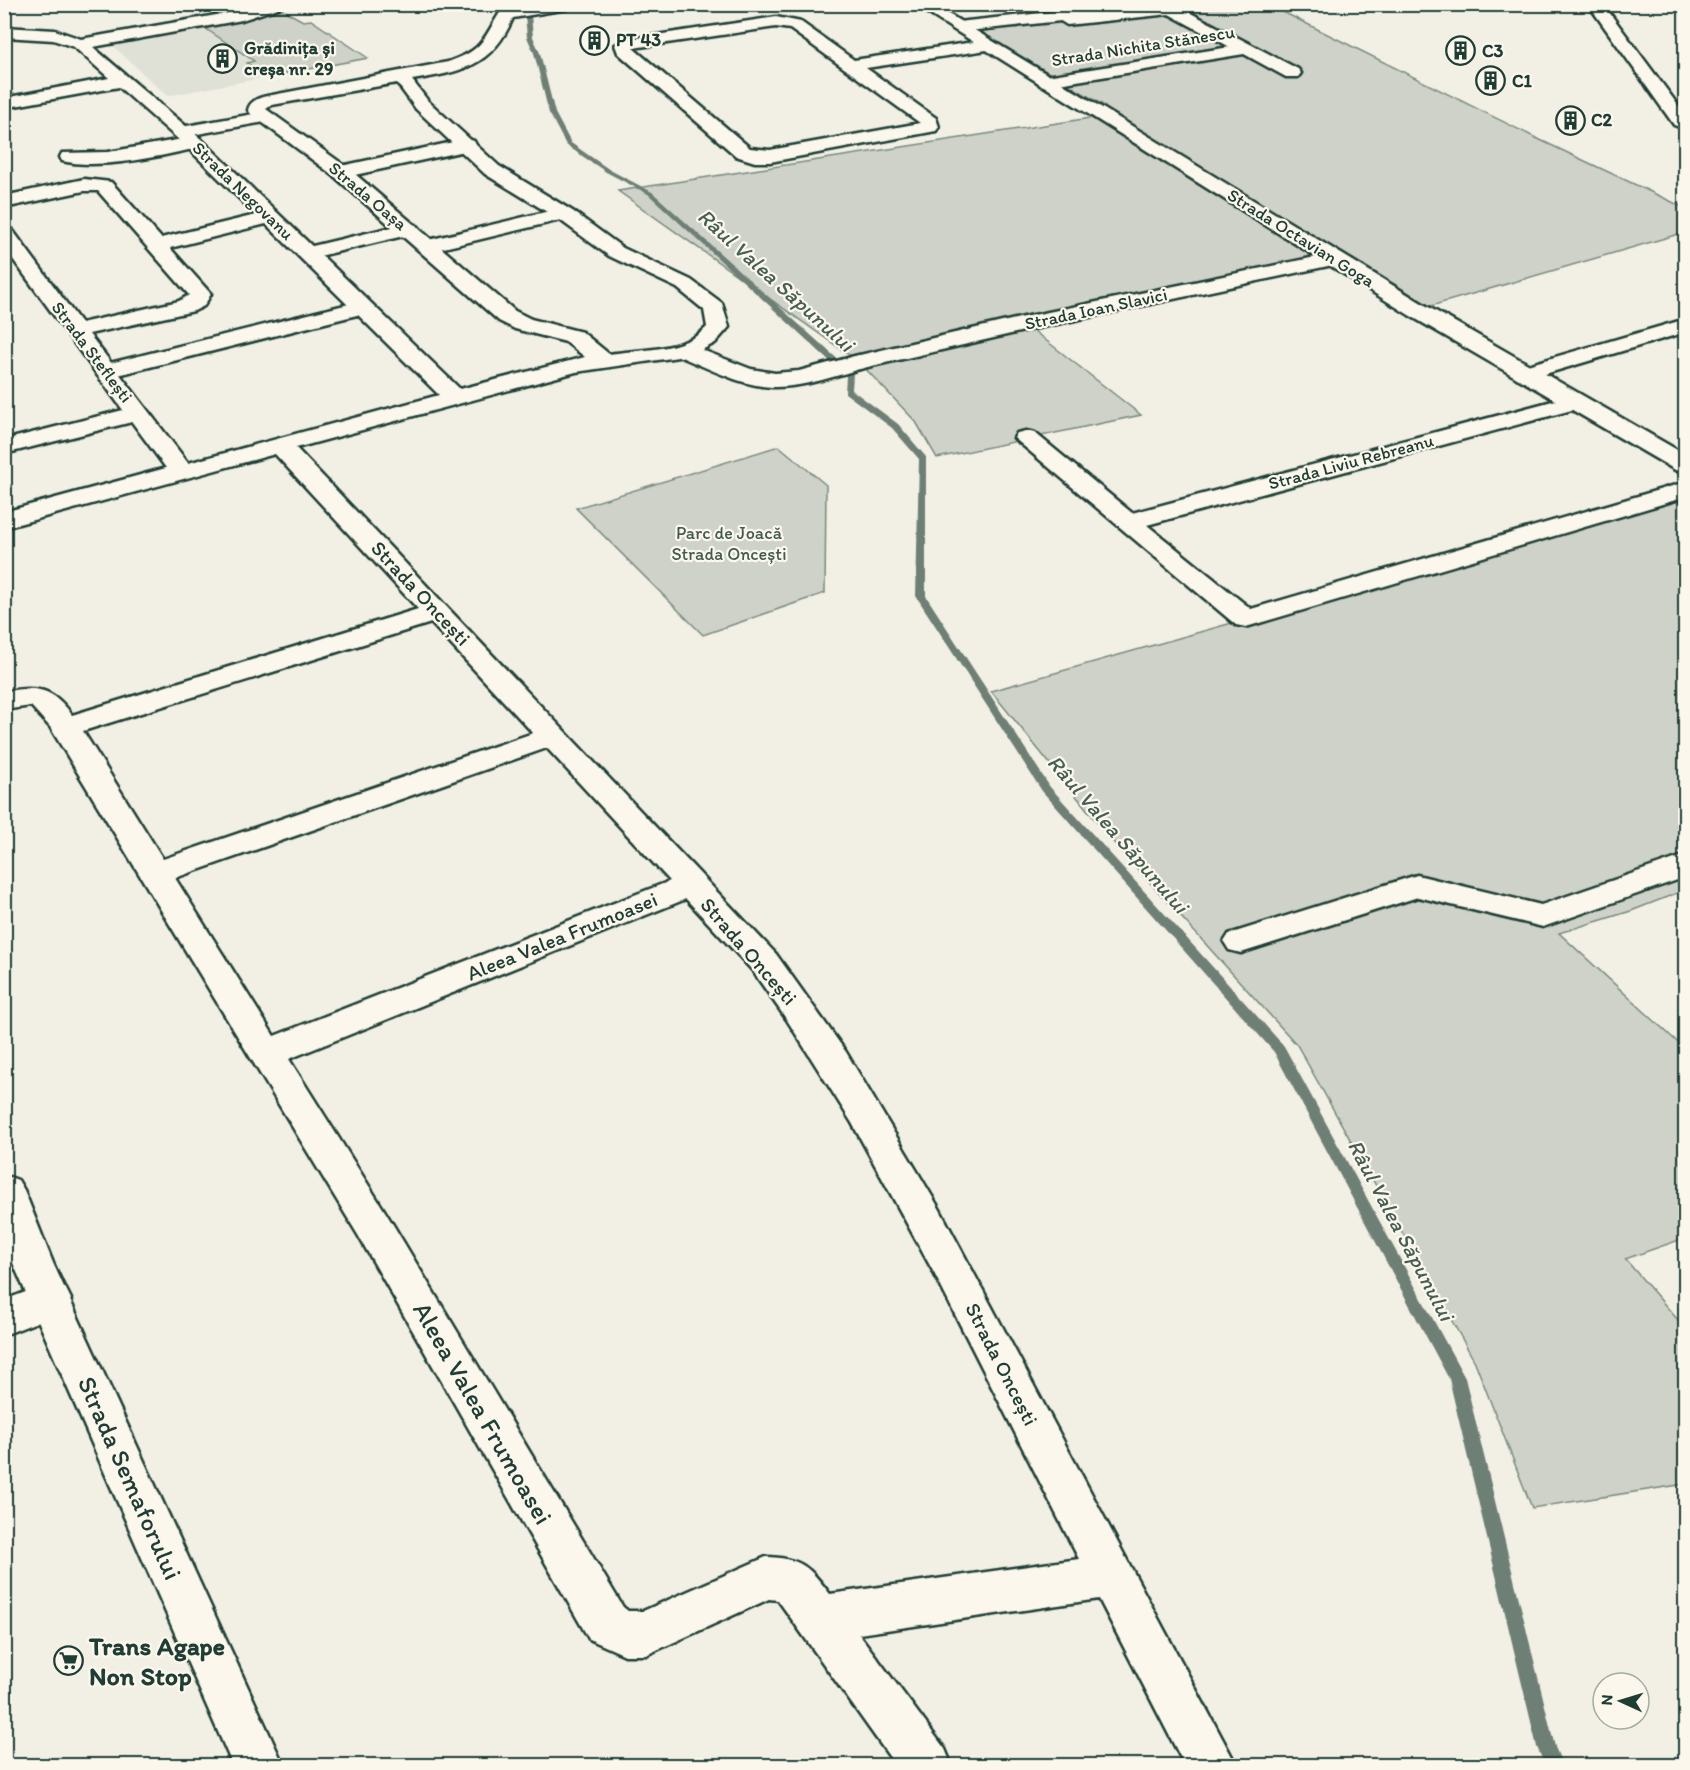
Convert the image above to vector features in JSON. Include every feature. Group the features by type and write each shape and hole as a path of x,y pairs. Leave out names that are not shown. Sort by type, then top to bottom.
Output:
{"street":[{"path":"80,44 242,15 275,4"},
{"path":"264,117 257,110 258,106 267,101 441,70 467,62 482,55 500,32 507,14 567,4"},
{"name":"Strada Octavian Goga","path":"920,4 1417,310 1686,466"},
{"path":"1595,4 1684,122"},
{"path":"961,29 1175,7"},
{"name":"Strada Nichita Stănescu","path":"1175,7 1292,73"},
{"path":"733,12 746,26"},
{"path":"776,22 795,25 852,65 930,122 930,128 770,156 755,156 743,152 624,49 623,45 776,22"},
{"name":"Strada Negovanu","path":"4,32 54,35 80,44 187,137 272,217 361,308 456,398"},
{"path":"852,65 987,45"},
{"name":"Strada Nichita Stănescu","path":"1046,81 1247,49"},
{"path":"4,520 603,360 684,350 701,344 711,336 718,327 714,309 684,284 616,252 562,214 492,170 422,105 401,77"},
{"path":"4,103 121,81"},
{"path":"69,157 108,158 264,117"},
{"name":"Strada Oașa","path":"264,117 342,172 507,316 523,324 574,338 603,360"},
{"path":"342,172 467,145"},
{"path":"4,202 84,186 104,186 200,294 196,301 186,306 75,331"},
{"path":"427,246 562,214"},
{"path":"157,245 272,217"},
{"path":"307,253 409,230"},
{"name":"Strada Steflești","path":"4,232 11,253 106,370 182,472"},
{"name":"Strada Ioan Slavici","path":"684,350 765,380 788,379 1024,324 1335,259"},
{"path":"106,370 361,308"},
{"path":"1525,373 1686,325"},
{"name":"Strada Liviu Rebreanu","path":"1127,522 1575,402"},
{"path":"4,447 137,414"},
{"path":"1026,438 1246,619 1686,489"},
{"name":"Strada Oncești","path":"281,446 764,962 798,1007 862,1106 922,1210 1212,1766"},
{"path":"65,727 437,612"},
{"name":"Aleea Valea Frumoasei","path":"4,701 17,697 38,697 48,702 65,727 372,1224 606,1623 619,1632 631,1635 646,1633 766,1578 787,1579 794,1584 818,1618"},
{"path":"155,873 553,736"},
{"path":"1241,942 1417,886 1543,915 1686,865"},
{"name":"Aleea Valea Frumoasei","path":"267,1053 690,885"},
{"name":"Strada Semaforului","path":"4,1190 50,1299 259,1766"},
{"path":"4,1318 50,1299"},
{"path":"927,1766 818,1618 1111,1576"}],"shaded area":[{"path":"283,10 303,21 311,20 368,58 167,96 109,42"}],"green space":[{"path":"1267,4 1536,138 1685,208 1686,232 1417,310 1334,259 1025,324 1141,415 937,458 916,422 859,362 618,191 1103,116 1105,106 975,29 1224,5"},
{"path":"283,10 303,21 311,20 368,58 266,77 247,63 254,61 200,25"},
{"name":"Parc de Joacă Strada Oncești","path":"779,446 826,485 825,593 703,635 576,508"},
{"path":"1685,489 1685,890 1631,911 1559,933 1685,1049 1685,1238 1625,1259 1685,1328 1685,1484 1532,1508 1475,1362 1297,1045 1115,844 991,691 1246,619"}],"waterway":[{"name":"Râul Valea Săpunului","path":"527,4 530,37 537,53 552,113 568,144 608,171 650,193 850,375 848,391 895,426 923,459 921,596 1046,789 1279,1049 1457,1378 1546,1747 1554,1766"}],"place":[{"name":"PT 43","path":"595,40"},
{"name":"C3","path":"1461,51"},
{"name":"Grădinița și creșa nr. 29","path":"223,58"},
{"name":"C1","path":"1491,81"},
{"name":"C2","path":"1570,120"},
{"name":"Trans Agape Non Stop","path":"68,1661"}]}
